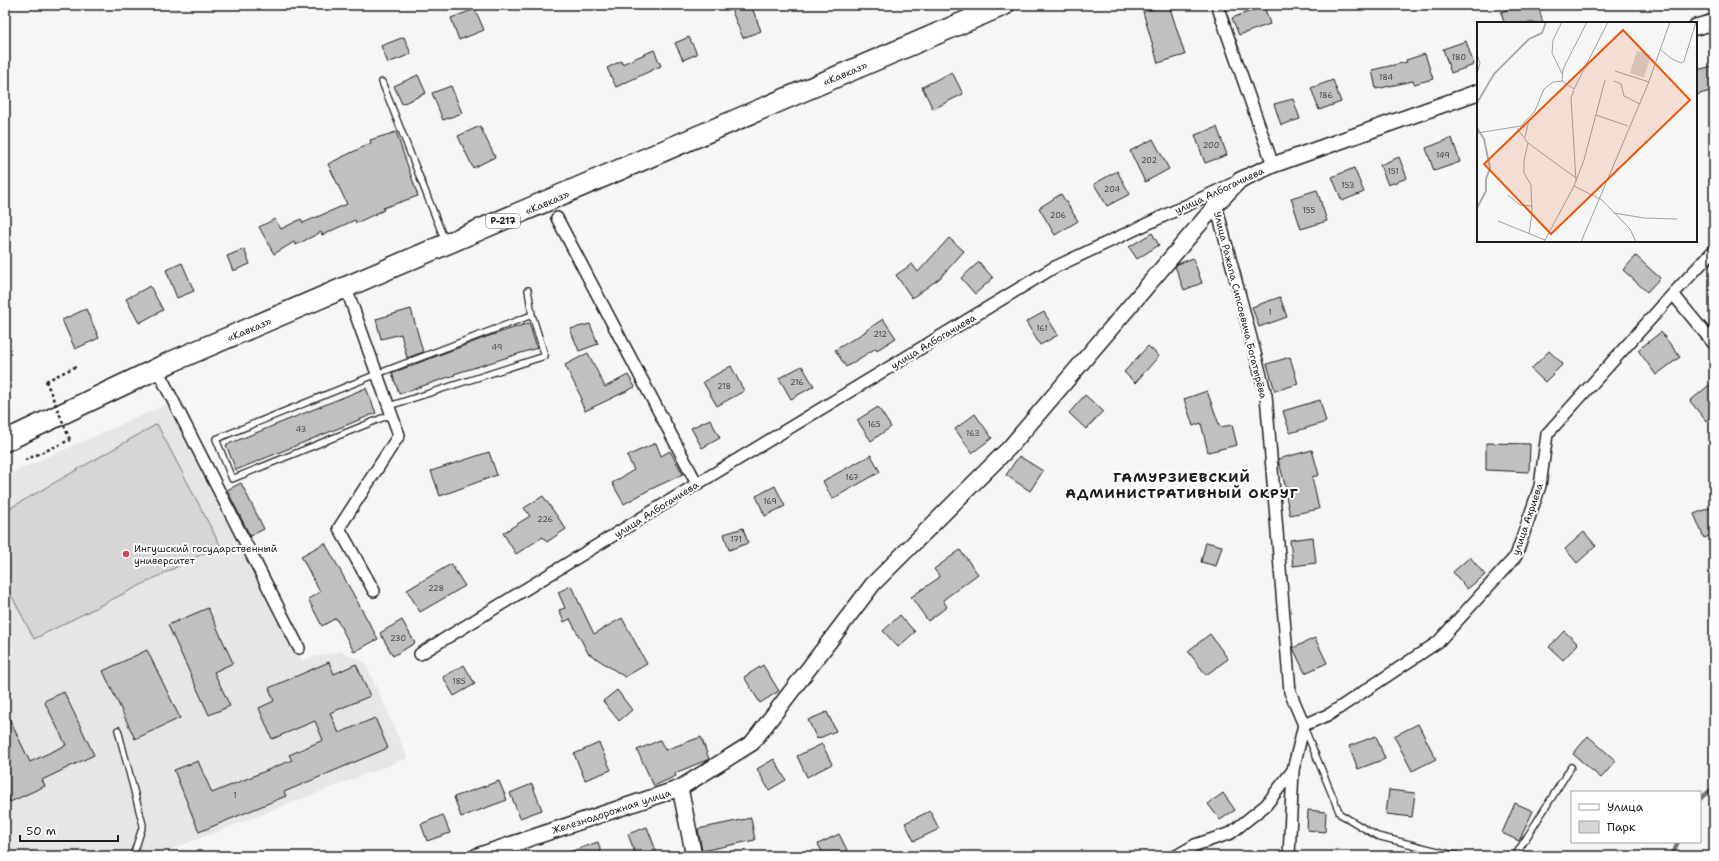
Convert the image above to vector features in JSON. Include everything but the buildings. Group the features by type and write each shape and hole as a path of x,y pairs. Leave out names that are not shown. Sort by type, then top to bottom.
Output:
{"highway":[{"name":"«Кавказ»","path":"5,441 157,369 1004,5"}],"street":[{"path":"1217,5 1273,165"},
{"path":"1697,27 1714,22"},
{"name":"улица Албогачиева","path":"420,654 1054,268 1273,165 1477,92"},
{"path":"680,788 752,743 873,584 1010,447 1216,205 1240,180"},
{"name":"Улица Ражапа Сипсоевича Богатырёва","path":"1216,205 1266,395 1290,692 1304,725"},
{"path":"557,218 697,484"},
{"name":"улица Ахриева","path":"1304,725 1330,714 1438,642 1516,556 1540,486 1547,434 1714,250"},
{"path":"346,288 399,436 339,528 374,591"},
{"path":"1673,294 1714,344"},
{"path":"157,369 299,648"},
{"path":"1289,856 1293,770 1304,725"},
{"path":"1176,856 1195,845 1231,833 1266,805 1293,770"},
{"name":"Железнодорожная улица","path":"477,856 680,788 694,856"}],"lane":[{"path":"382,82 447,245"},
{"path":"528,290 532,315 546,356 390,410 232,479 216,439 377,374 532,315"},
{"path":"1304,725 1340,814 1377,836 1458,856"},
{"path":"118,730 143,825 133,856"},
{"path":"1515,856 1570,767"}],"path":[{"path":"25,460 70,440 46,381 78,366"}],"shaded area":[{"name":"Ингушский государственный университет","path":"169,403 302,660 340,651 365,662 408,758 154,856 5,856 5,657 15,652 5,632 5,476"}],"green space":[{"path":"157,424 220,545 34,639 5,583 5,511"}],"waterway":[{"path":"1701,798 1714,787"},
{"path":"1672,856 1678,843"}],"place":[{"name":"Ингушский государственный университет","path":"126,554"}],"district":[{"name":"ГАМУРЗИЕВСКИЙ АДМИНИСТРАТИВНЫЙ ОКРУГ","path":"1182,486"}]}
